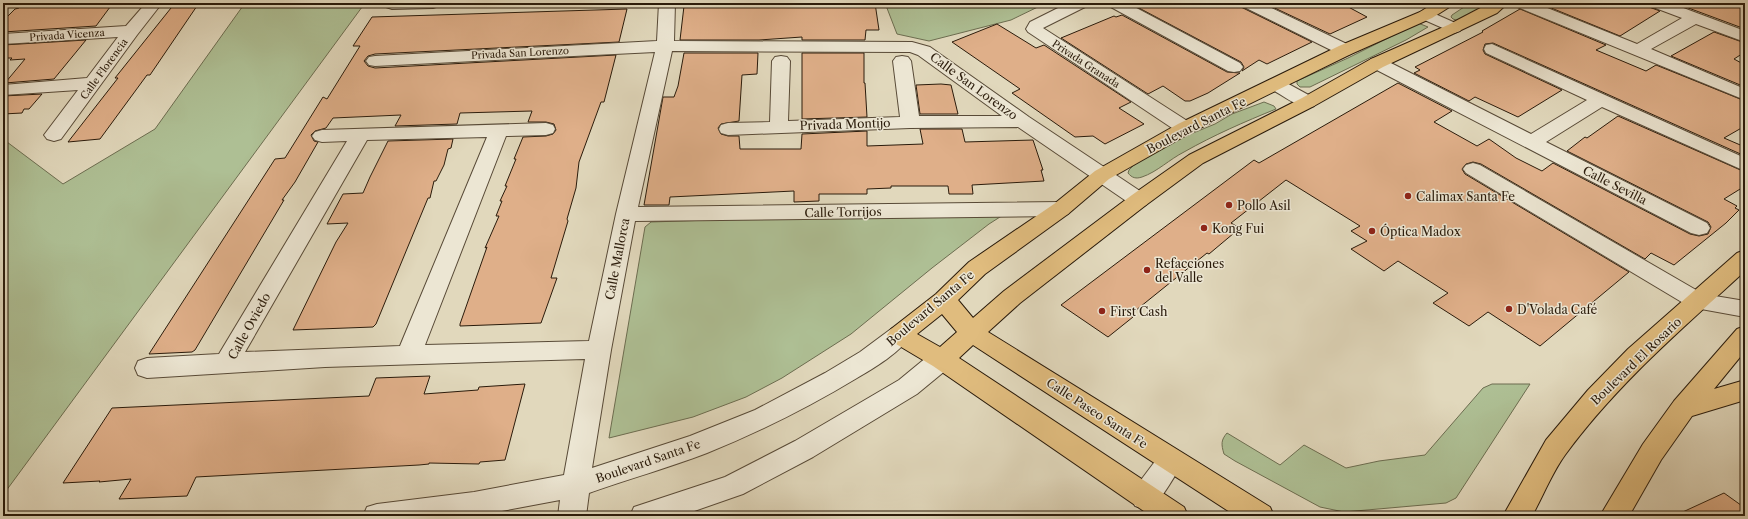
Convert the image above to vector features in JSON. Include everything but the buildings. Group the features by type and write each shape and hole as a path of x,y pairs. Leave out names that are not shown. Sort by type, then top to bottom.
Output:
{"main road":[{"name":"Boulevard Santa Fe","path":"899,335 944,300 977,268 1061,209 1102,175 1185,128 1277,85 1345,50 1426,15 1444,3"},
{"path":"942,359 1012,297 1139,200 1196,159 1308,102 1377,63 1491,10 1500,3"},
{"name":"Boulevard El Rosario","path":"1517,516 1555,448 1597,397 1637,356 1745,258"},
{"name":"Calle Paseo Santa Fe","path":"944,300 972,333 1260,516"},
{"path":"899,335 942,359 1174,516"},
{"path":"1614,516 1652,452 1683,408 1745,335"},
{"path":"1683,408 1745,390"}],"street":[{"name":"Calle Florencia","path":"54,135 94,83 131,31 154,3"},
{"path":"392,4 433,3"},
{"name":"Calle Mallorca","path":"572,516 599,350 626,214 665,46 667,3"},
{"name":"Privada Granada","path":"1081,3 1036,25 1034,29 1185,128"},
{"path":"1115,3 1234,67"},
{"path":"1248,3 1345,50"},
{"path":"1521,3 1745,95"},
{"path":"1656,3 1745,37"},
{"path":"1426,15 1454,28"},
{"path":"1638,50 1694,18"},
{"name":"Privada Vicenza","path":"3,39 131,31"},
{"name":"Privada San Lorenzo","path":"375,61 665,46"},
{"name":"Calle San Lorenzo","path":"665,46 912,47 924,51 1022,121 1139,200"},
{"path":"1492,49 1600,100 1745,165"},
{"path":"779,126 781,61"},
{"path":"902,61 910,122"},
{"name":"Calle Sevilla","path":"1377,63 1699,228"},
{"path":"3,90 94,83"},
{"path":"1277,85 1308,102"},
{"path":"1532,142 1600,100"},
{"name":"Privada Montijo","path":"728,129 910,122 1022,121"},
{"path":"322,136 546,129"},
{"path":"409,354 499,130"},
{"name":"Calle Oviedo","path":"227,362 361,134"},
{"path":"1473,169 1698,301 1745,309"},
{"name":"Calle Torrijos","path":"626,214 1061,209"},
{"name":"Boulevard Santa Fe","path":"377,516 474,504 576,485 697,445 764,417 834,380 869,359 899,335"},
{"name":"Calle Oviedo","path":"227,362 409,354 568,349 599,350"},
{"path":"644,516 733,486 804,449 908,386 942,359"},
{"path":"147,368 227,362"},
{"path":"1145,497 1171,460"}],"green space":[{"path":"245,3 365,3 3,495 3,139 63,184 155,129"},
{"path":"885,3 1046,3 1011,20 929,41 897,34"},
{"path":"1470,3 1490,3 1459,21 1451,17 1452,15"},
{"path":"1418,23 1428,27 1406,40 1310,87 1300,87 1297,84 1297,81 1348,58"},
{"path":"1264,102 1274,106 1276,109 1207,140 1179,155 1148,175 1136,178 1128,173 1134,165 1169,143 1215,124 1232,114"},
{"path":"1011,210 989,224 932,268 851,334 782,378 746,397 693,417 609,438 645,227 651,222"},
{"path":"1492,384 1530,384 1456,498 1446,503 1344,512 1320,507 1235,461 1224,454 1223,451 1223,440 1227,433 1280,465 1304,445 1346,468 1379,461 1425,455 1483,388"}],"place":[{"name":"Calimax Santa Fe","path":"1408,196"},
{"name":"Pollo Asil","path":"1229,205"},
{"name":"Kong Fui","path":"1204,228"},
{"name":"Óptica Madox","path":"1372,231"},
{"name":"Refacciones del Valle","path":"1147,270"},
{"name":"D'Volada Café","path":"1509,309"},
{"name":"First Cash","path":"1102,311"}]}
